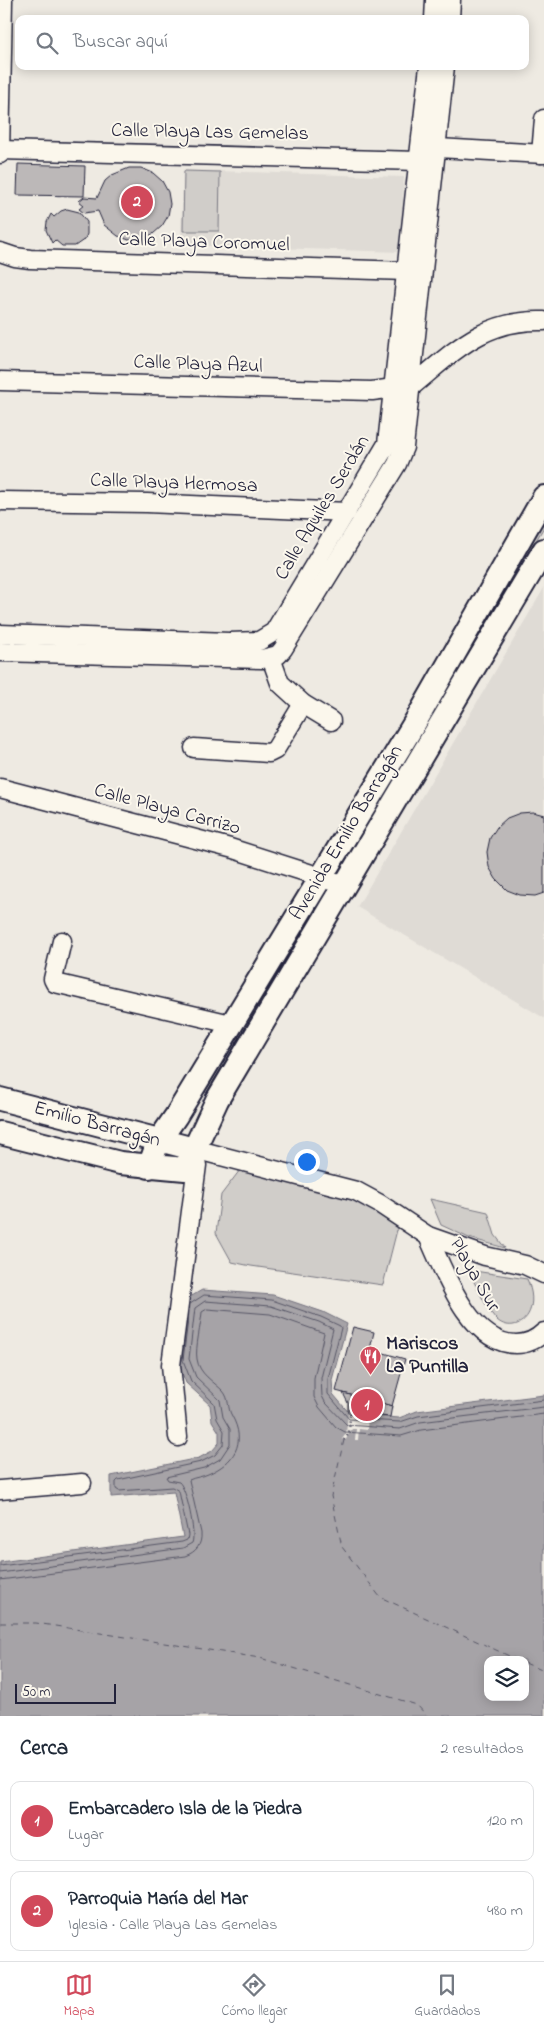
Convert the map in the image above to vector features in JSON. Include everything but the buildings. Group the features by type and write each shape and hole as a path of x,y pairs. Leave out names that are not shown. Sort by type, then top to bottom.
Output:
{"main road":[{"name":"Avenida Emilio Barragán","path":"149,1167 158,1142 176,1116 417,719 544,497"},
{"name":"Avenida Emilio Barragán","path":"192,1161 217,1100 544,550"},
{"name":"Emilio Barragán","path":"0,1099 158,1142 192,1161"},
{"name":"Emilio Barragán","path":"0,1133 120,1163 149,1167 192,1161"}],"street":[{"path":"0,154 7,26 4,0"},
{"path":"434,15 436,0"},
{"path":"450,15 451,0"},
{"name":"Calle Aquiles Serdán","path":"271,658 278,655 287,643 382,472 387,444 402,387 422,213 419,161 428,70"},
{"name":"Calle Aquiles Serdán","path":"402,387 407,271 438,148 445,70"},
{"path":"438,148 543,154 544,119"},
{"name":"Calle Playa Las Gemelas","path":"0,150 419,161"},
{"name":"Calle Playa Coromuel","path":"0,252 30,259 407,271"},
{"path":"402,387 472,338 522,320 544,321"},
{"name":"Calle Playa Azul","path":"0,381 372,391 402,387"},
{"name":"Calle Aquiles Serdán","path":"0,634 167,641 259,641 274,632 347,512 382,472"},
{"name":"Calle Playa Hermosa","path":"0,501 147,504 347,512"},
{"path":"0,652 165,658 271,658 280,684 303,704 331,721"},
{"path":"194,748 269,753 275,750 303,704"},
{"name":"Calle Playa Carrizo","path":"0,788 230,848 321,877 343,886"},
{"path":"62,941 53,979 55,983 231,1024"},
{"path":"178,1437 171,1366 192,1161 220,1156 356,1192 380,1204 428,1236"},
{"name":"Playa Sur","path":"428,1236 486,1256 525,1265 544,1274"},
{"name":"Playa Sur","path":"428,1236 465,1310 483,1332 493,1338 512,1344 521,1344 534,1340 544,1332"},
{"path":"0,1490 82,1483"}],"path":[{"path":"344,1440 349,1433 350,1414"}],"shaded area":[{"path":"183,170 404,177 401,252 181,245"},
{"path":"184,171 220,172 219,231 183,231"},
{"path":"544,508 544,527 372,819 365,817"},
{"path":"544,588 544,1018 357,907"},
{"path":"309,906 317,910 206,1093 200,1087"},
{"path":"243,1166 361,1197 398,1226 383,1285 232,1262 216,1233 221,1195"},
{"path":"430,1199 488,1212 495,1235 505,1248 469,1238 441,1225"},
{"path":"468,1270 527,1279 532,1304 524,1320 510,1325 502,1323 495,1318"}],"water":[{"path":"202,1290 273,1295 323,1312 347,1324 332,1380 333,1394 350,1414 399,1418 417,1411 544,1395 544,1716 0,1716 0,1562 183,1537 174,1492 111,1497 111,1476 199,1458 212,1451 219,1443 219,1432 212,1421 210,1405 186,1383 177,1360 185,1300"}],"pier":[{"path":"348,1413 368,1415 367,1430 359,1429 358,1440 355,1440 356,1429 352,1429 345,1441 342,1439 346,1434"}],"ferry route":[{"path":"344,1440 331,1496 342,1547 380,1597 509,1656"},
{"path":"0,1623 36,1623 260,1658 417,1705 427,1716"},
{"path":"529,1665 544,1671"}],"place":[{"name":"Parroquia María del Mar","path":"137,202"},
{"name":"Mariscos La Puntilla","path":"370,1375"},
{"name":"Embarcadero Isla de la Piedra","path":"367,1405"}]}
